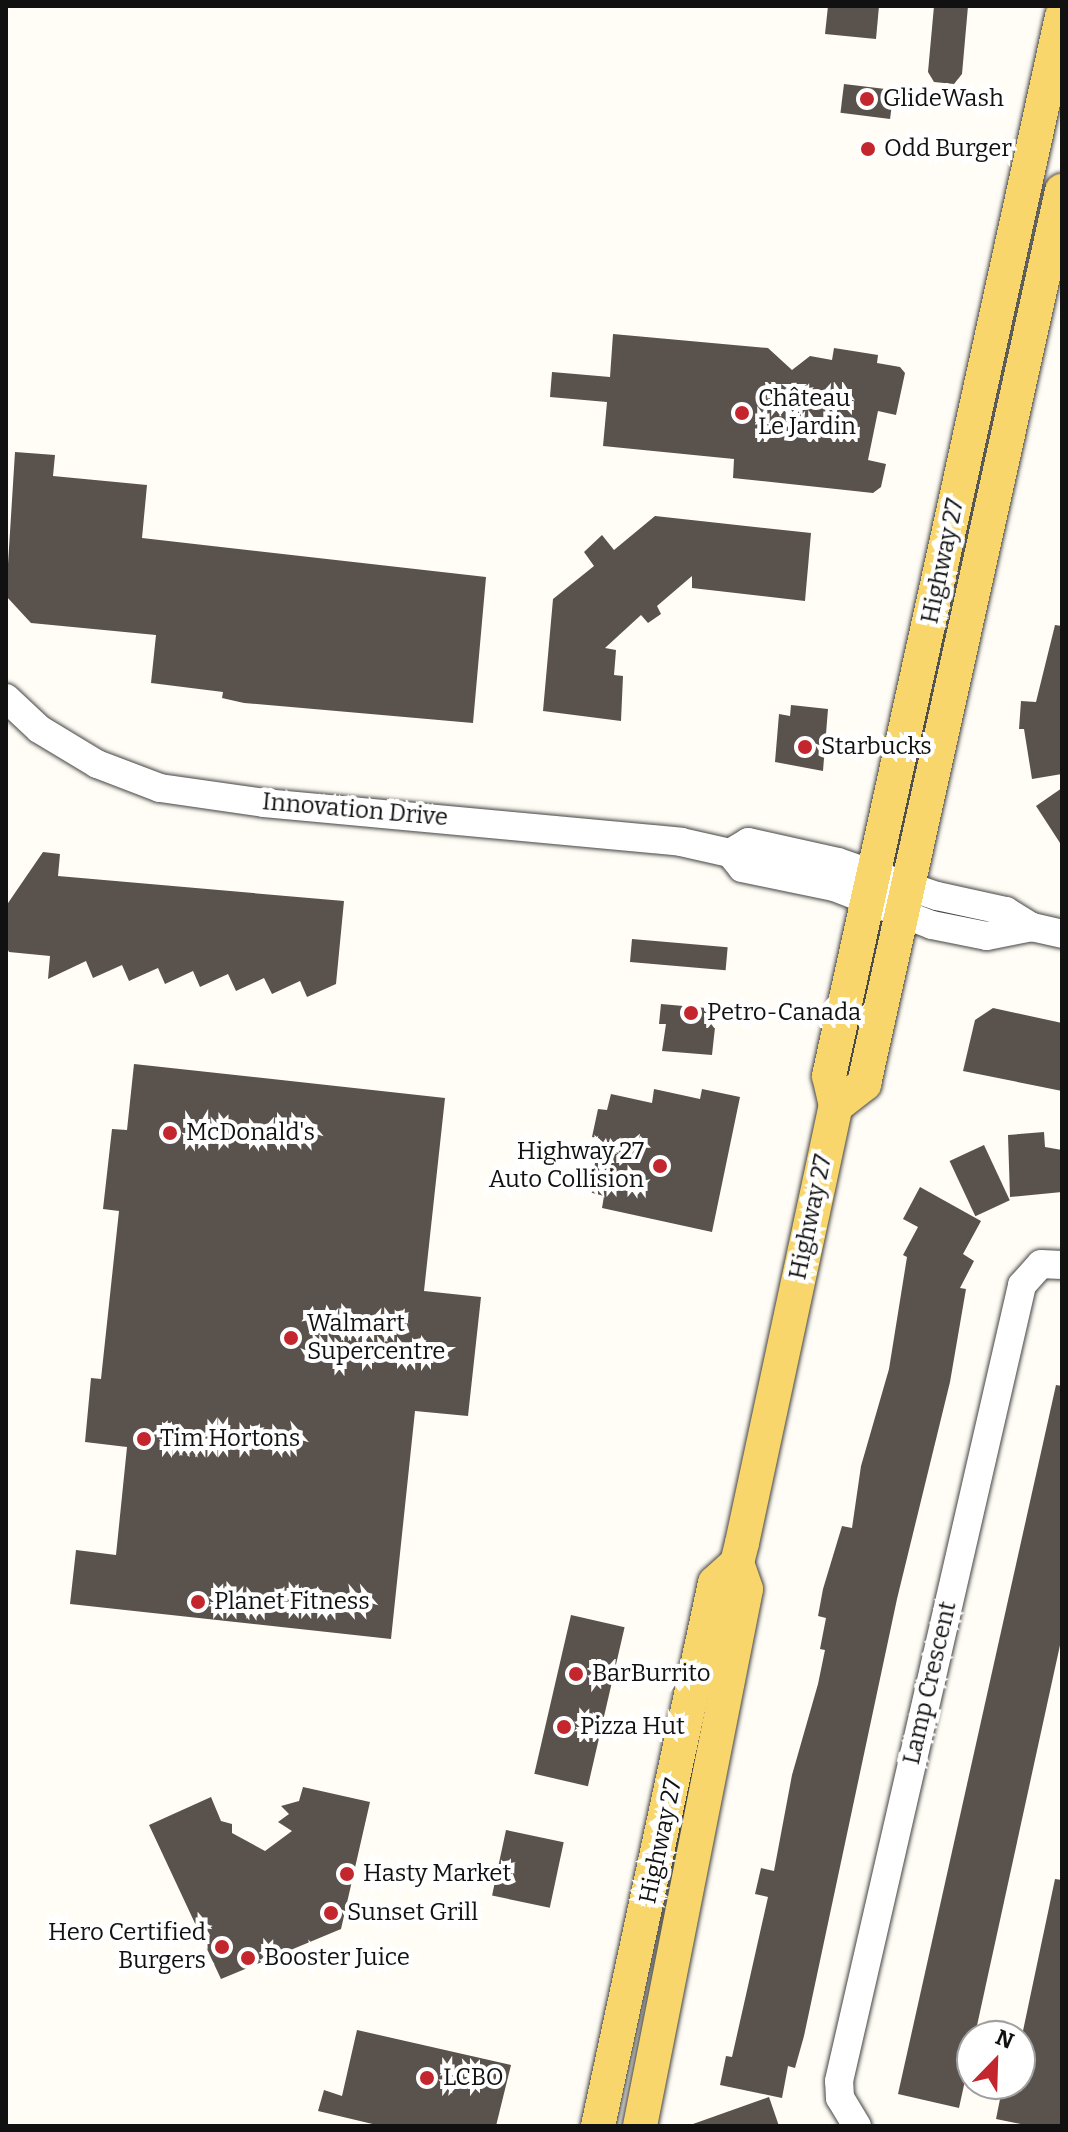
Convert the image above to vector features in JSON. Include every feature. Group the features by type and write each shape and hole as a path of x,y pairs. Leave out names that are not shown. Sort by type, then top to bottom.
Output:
{"main road":[{"name":"Highway 27","path":"640,2126 746,1589 737,1563 836,1106 829,1076 1062,16"},
{"name":"Highway 27","path":"836,1106 864,1084 1062,191"},
{"name":"Highway 27","path":"598,2126 715,1583 737,1563"}],"street":[{"name":"Innovation Drive","path":"6,698 39,729 97,764 160,788 264,803 526,824 730,853 748,842 905,900 987,936 1032,927 1062,934"},
{"name":"Lamp Crescent","path":"857,2126 840,2098 839,2081 1022,1285 1041,1264 1062,1265"}],"building":[{"path":"828,6 879,6 876,39 825,34"},
{"path":"934,6 968,6 962,74 954,84 934,82 928,72"},
{"name":"GlideWash","path":"844,84 894,90 890,119 840,113"},
{"name":"Château Le Jardin","path":"613,334 768,348 792,370 810,356 832,360 834,348 878,355 877,363 900,367 905,373 896,415 878,411 868,460 886,464 881,487 873,493 733,478 734,459 603,446 607,402 550,397 552,372 610,377"},
{"path":"15,452 55,455 53,476 147,485 142,538 486,577 473,723 244,703 222,698 223,692 151,683 156,635 31,623 6,596"},
{"path":"655,516 811,533 805,601 692,588 692,576 657,606 661,614 648,623 641,615 605,648 616,650 614,675 623,676 621,721 543,711 553,599 594,566 584,552 602,535 614,550"},
{"path":"1055,625 1062,626 1062,774 1032,779 1024,729 1019,729 1021,701 1036,702"},
{"path":"791,705 828,709 823,771 775,762 779,714 790,716"},
{"path":"1062,788 1062,846 1036,806"},
{"path":"43,852 60,854 58,876 344,901 336,984 307,997 300,981 272,994 264,978 236,991 228,974 200,987 193,971 165,984 158,968 129,981 122,965 93,978 86,961 48,979 50,956 9,952 6,946 6,906"},
{"name":"Petro-Canada","path":"632,939 728,947 726,970 630,962"},
{"path":"661,1004 717,1009 712,1055 662,1051 666,1024 659,1024"},
{"path":"993,1008 1062,1023 1062,1091 963,1071 975,1020"},
{"name":"Walmart Supercentre","path":"134,1064 445,1098 424,1291 481,1297 468,1416 415,1411 391,1639 70,1604 76,1550 116,1555 127,1447 85,1442 91,1378 101,1379 119,1211 103,1209 112,1129 127,1130"},
{"name":"Highway 27 Auto Collision","path":"654,1089 700,1099 702,1089 740,1097 712,1232 602,1208 604,1196 589,1192 600,1139 592,1137 598,1109 607,1110 611,1094 652,1103"},
{"path":"1044,1132 1045,1147 1062,1150 1062,1192 1010,1197 1008,1135"},
{"path":"984,1145 1010,1200 975,1216 950,1161"},
{"path":"920,1187 981,1221 963,1254 974,1261 960,1288 966,1289 950,1382 897,1599 804,2036 795,2068 788,2066 782,2098 720,2085 726,2056 732,2057 768,1897 755,1894 761,1868 774,1871 792,1775 818,1684 825,1650 820,1649 826,1618 818,1616 823,1589 842,1526 852,1528 861,1466 889,1369 907,1257 903,1255 918,1227 903,1219"},
{"path":"1056,1385 1062,1386 1062,1636 978,2020 956,2020 956,2100 961,2100 959,2108 898,2094"},
{"path":"571,1615 625,1627 588,1786 534,1774"},
{"path":"303,1787 370,1802 341,1929 221,1979 149,1825 211,1797 221,1821 232,1824 232,1833 265,1851 292,1831 278,1822 289,1814 281,1806 299,1801"},
{"path":"506,1830 564,1842 550,1908 492,1896"},
{"path":"1055,1879 1062,1880 1062,2126 1030,2126 996,2119 1000,2100 1036,2100 1036,2020 1025,2020"},
{"name":"LCBO","path":"357,2030 511,2065 496,2126 381,2126 318,2111 324,2090 342,2096"},
{"path":"769,2097 779,2126 693,2124"}],"place":[{"name":"GlideWash","path":"867,99"},
{"name":"Odd Burger","path":"868,149"},
{"name":"Château Le Jardin","path":"742,413"},
{"name":"Starbucks","path":"805,747"},
{"name":"Petro-Canada","path":"691,1013"},
{"name":"McDonald's","path":"170,1133"},
{"name":"Highway 27 Auto Collision","path":"660,1166"},
{"name":"Walmart Supercentre","path":"291,1338"},
{"name":"Tim Hortons","path":"144,1439"},
{"name":"Planet Fitness","path":"198,1602"},
{"name":"BarBurrito","path":"576,1674"},
{"name":"Pizza Hut","path":"564,1727"},
{"name":"Hasty Market","path":"347,1874"},
{"name":"Sunset Grill","path":"331,1913"},
{"name":"Hero Certified Burgers","path":"222,1947"},
{"name":"Booster Juice","path":"248,1958"},
{"name":"LCBO","path":"427,2078"}]}
